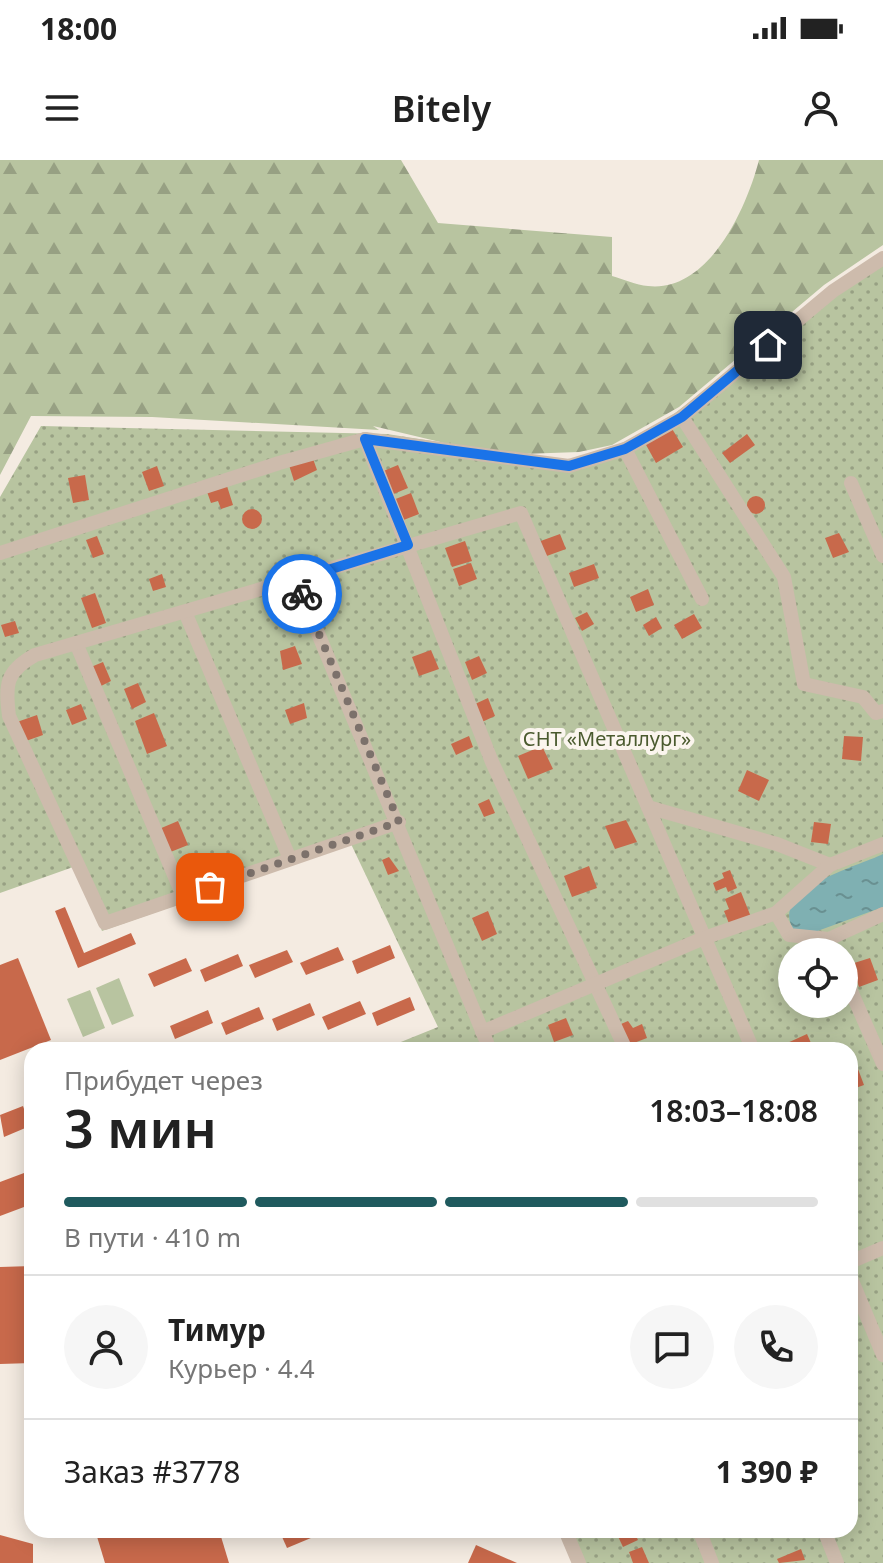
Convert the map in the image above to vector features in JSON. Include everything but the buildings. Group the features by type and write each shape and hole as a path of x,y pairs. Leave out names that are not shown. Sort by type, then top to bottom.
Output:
{"street":[{"path":"0,553 279,463 365,439 569,466 625,449 682,417 833,291 883,258"},
{"path":"682,417 784,577 804,684 863,697 876,713 883,711"},
{"path":"365,439 492,762 623,1042"},
{"path":"625,449 702,599"},
{"path":"851,483 883,556"},
{"path":"399,822 105,923 9,716 6,689 17,665 35,655 521,513 750,1042"},
{"path":"296,580 399,822 486,1042"},
{"path":"185,612 290,859"},
{"path":"76,643 183,896"},
{"path":"648,807 777,844 830,865"},
{"path":"482,1032 704,938 776,913 830,865 883,844"},
{"path":"776,913 789,935 800,938"},
{"path":"844,938 883,914"},
{"path":"858,1007 883,1064"},
{"path":"858,1259 883,1248"},
{"path":"858,1295 883,1355"},
{"path":"702,1538 712,1563"},
{"path":"827,1538 837,1563"}],"green space":[{"path":"0,160 401,160 438,223 612,237 612,276 648,286 670,285 707,262 735,222 759,160 883,160 883,245 824,285 679,407 612,445 579,452 495,455 373,426 379,430 152,417 31,416 0,475"},
{"name":"СНТ «Металлург»","path":"883,253 883,1563 574,1563 563,1538 858,1538 858,1042 401,1042 438,1027 351,844 102,931 76,866 0,893 0,497 41,426 387,434 568,462 625,442 666,420"},
{"path":"119,978 134,1016 112,1025 96,988"},
{"path":"90,990 105,1028 83,1037 67,999"}],"water":[{"path":"883,854 883,907 812,933 794,930 789,915 793,903 804,891"}],"way so far":[{"path":"210,887 399,822 302,594"}],"route":[{"path":"302,594 296,580 408,545 365,439 569,466 625,449 682,417 768,345"}]}
